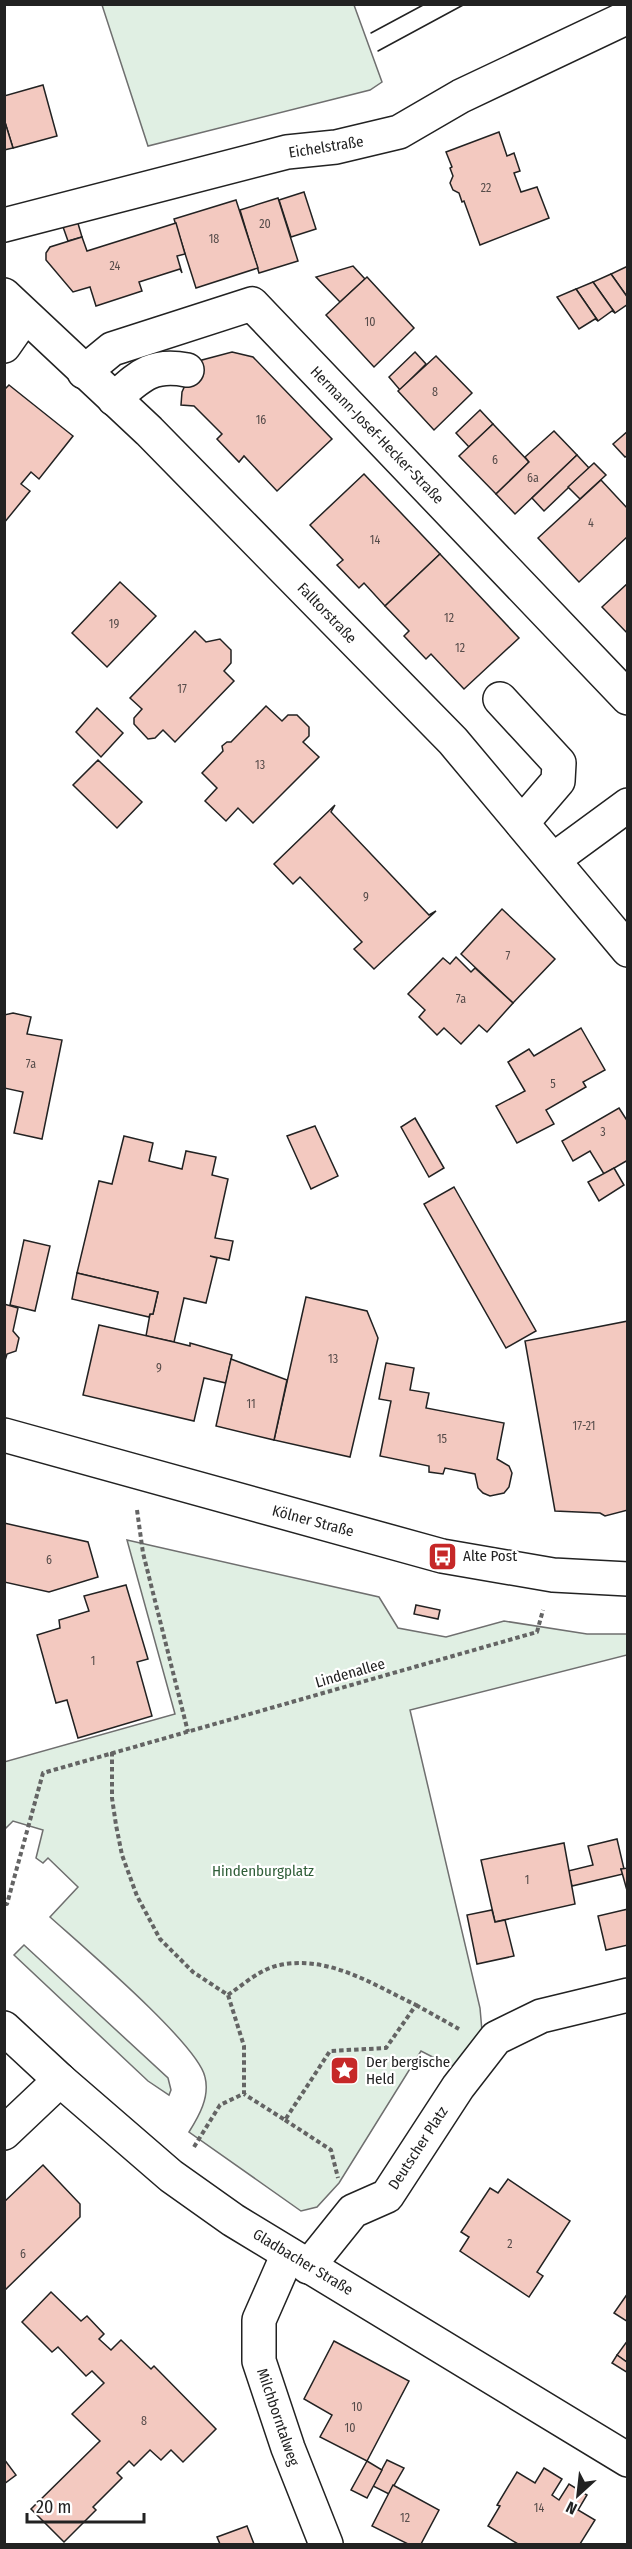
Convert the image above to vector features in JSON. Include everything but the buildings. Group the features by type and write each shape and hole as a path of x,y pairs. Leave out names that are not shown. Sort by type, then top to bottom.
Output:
{"street":[{"name":"Eichelstraße","path":"4,225 287,152 336,147 399,132 461,96 627,17"},
{"name":"Hermann-Josef-Hecker-Straße","path":"84,372 112,349 252,304 627,698"},
{"path":"4,346 15,305"},
{"name":"Falltorstraße","path":"15,305 149,431 453,741 627,950"},
{"path":"114,399 142,374 161,368 187,370"},
{"path":"500,699 559,763 558,781 522,823"},
{"path":"553,860 627,805"},
{"name":"Kölner Straße","path":"4,1435 442,1556 553,1575 627,1579"},
{"name":"Deutscher Platz","path":"298,2260 353,2211 387,2196 488,2046 496,2038 541,2016 627,1995"},
{"name":"Gladbacher Straße","path":"4,2028 171,2176 233,2220 627,2460"},
{"path":"4,2133 60,2080"},
{"name":"Milchborntalweg","path":"298,2260 258,2320 259,2361 288,2448 326,2544"}],"path":[{"path":"131,1470 143,1553 188,1732"},
{"name":"Lindenallee","path":"4,1904 7,1904 43,1773 537,1632 553,1575"},
{"path":"112,1752 112,1798 116,1825 122,1855 137,1896 160,1939 193,1972 228,1995 244,2046 244,2094"},
{"path":"228,1995 254,1976 279,1965 308,1962 342,1970 416,2005 488,2046"},
{"path":"285,2120 330,2051 386,2048 416,2005"},
{"path":"244,2094 332,2150 342,2194 353,2211"},
{"path":"201,2152 193,2146 220,2105 244,2094"}],"green space":[{"path":"102,5 354,5 382,82 370,90 148,146"},
{"name":"Hindenburgplatz","path":"127,1540 379,1597 398,1628 446,1637 504,1621 587,1634 627,1634 627,1655 410,1710 480,2008 482,2031 456,2069 421,2051 339,2183 317,2207 301,2211 189,2132 200,2113 206,2092 205,2077 198,2062 161,2019 50,1917 78,1887 48,1858 43,1863 36,1858 43,1830 13,1821 6,1828 5,1826 4,1762 175,1714"},
{"path":"24,1945 168,2078 171,2090 169,2095 148,2081 14,1955"}],"tram line":[{"path":"371,33 425,4"},
{"path":"378,51 465,4"}],"place":[{"name":"Alte Post","path":"442,1556"},
{"name":"Der bergische Held","path":"345,2071"}]}
